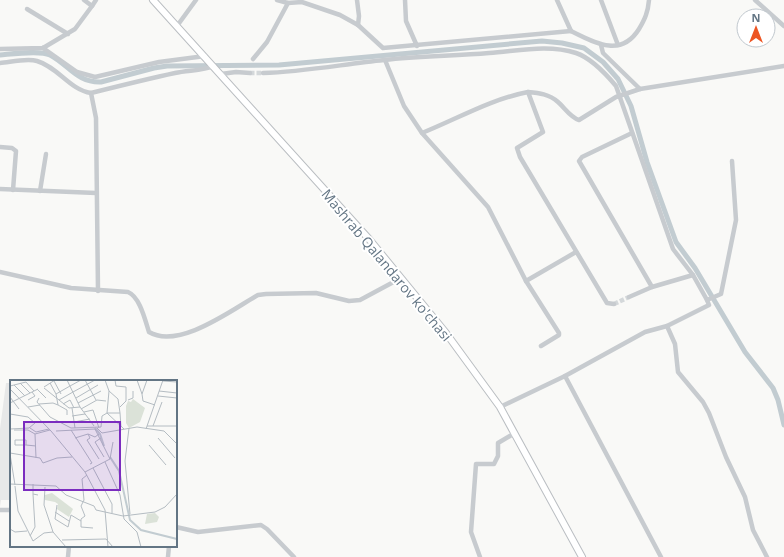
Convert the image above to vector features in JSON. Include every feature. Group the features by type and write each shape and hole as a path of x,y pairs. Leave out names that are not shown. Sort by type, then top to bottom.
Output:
{"main road":[{"name":"Mashrab Qalandarov ko'chasi","path":"153,0 214,66 401,278 448,336 500,407 582,557"}],"street":[{"path":"84,0 92,6"},
{"path":"0,49 44,48 75,29 96,0"},
{"path":"177,26 196,0"},
{"path":"277,0 288,3 302,2 340,15 358,25 383,48 572,31 601,45 618,45 629,42 634,37 647,14 649,0"},
{"path":"357,0 360,16 358,25"},
{"path":"404,0 406,21 417,46"},
{"path":"557,0 572,31"},
{"path":"602,0 618,45"},
{"path":"755,0 784,26"},
{"path":"253,59 268,42 288,3"},
{"path":"27,9 68,34"},
{"path":"601,45 604,53 639,89"},
{"path":"44,48 77,72 95,77 159,62 205,57"},
{"path":"263,72 385,60 490,53 528,48 552,49 576,53 584,57 609,77 616,86 621,95 632,133 673,249 693,275 708,300 709,305 667,326 644,332 565,376 500,407"},
{"path":"385,60 404,106 422,133 488,207 526,281 559,333 559,335 541,346"},
{"path":"0,62 39,62 53,70 76,87 91,93 146,79 182,72 206,70 214,66"},
{"path":"422,133 464,116 491,102 508,96 528,92 546,95 558,102 567,112 579,120 621,95 639,89 784,66"},
{"path":"220,73 250,73"},
{"path":"528,92 543,132 519,146 517,150 607,303 614,304"},
{"path":"91,93 96,118 98,291"},
{"path":"632,133 582,157 578,161 652,287"},
{"path":"0,147 12,148 16,151 13,190"},
{"path":"40,191 46,154"},
{"path":"708,300 721,294 726,262 736,220 732,161"},
{"path":"0,189 96,193"},
{"path":"526,281 576,252"},
{"path":"0,272 71,288 128,292 132,294 138,303 149,332 156,335 190,332 209,325 258,296 266,294 316,293 342,300 360,300 401,278"},
{"path":"630,297 652,287 693,275"},
{"path":"667,326 675,344 678,372 703,402 709,413 726,457 746,496 753,530 768,557"},
{"path":"565,376 661,557"},
{"path":"480,557 471,532 476,464 494,464 498,456 498,443 515,433"},
{"path":"177,527 198,532 261,525 267,529 294,557"},
{"path":"68,557 69,547"},
{"path":"168,557 169,547"}],"shaded area":[{"path":"6,383 10,383 10,500 1,500 0,506 0,429"}],"waterway":[{"path":"0,55 26,53 50,55 79,77 93,82 101,82 167,66 279,65 542,41 562,43 584,48 603,62 618,79 631,106 647,162 676,242 695,268 745,352 773,388 778,400 784,425"}],"tunnel":[{"path":"250,73 263,73"},
{"path":"614,304 629,297"}]}
